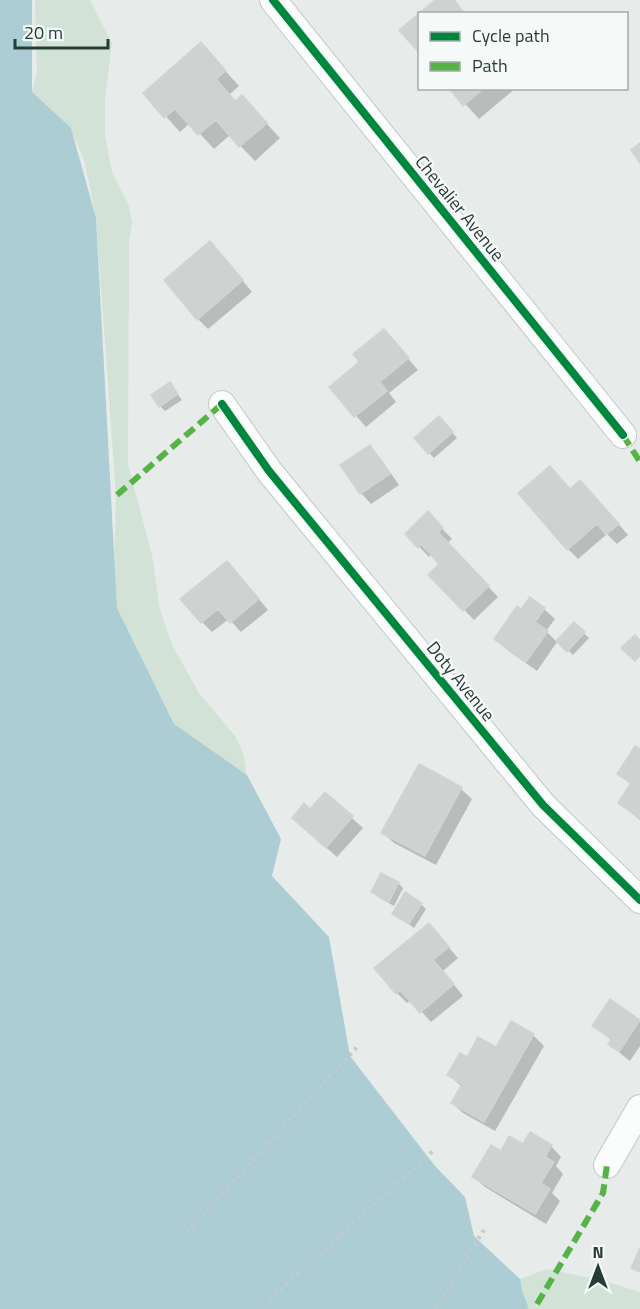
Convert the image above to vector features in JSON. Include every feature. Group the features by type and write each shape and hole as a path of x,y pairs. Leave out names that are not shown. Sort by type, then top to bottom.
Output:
{"street":[{"name":"Chevalier Avenue","path":"273,0 623,435"},
{"name":"Doty Avenue","path":"222,404 269,471 543,805 640,900"},
{"path":"607,1165 640,1108"}],"path":[{"path":"187,1233 358,1046"},
{"path":"269,1300 433,1151"},
{"path":"435,1309 484,1228"}],"green space":[{"path":"35,0 90,0 112,43 105,98 105,136 112,172 129,206 132,223 129,242 128,465 152,555 160,610 172,645 199,693 235,736 243,753 247,775 228,774 174,724 117,608 114,570 116,496 96,218 85,163 71,129 40,106 32,92 37,73"},
{"path":"547,1269 601,1280 640,1292 640,1309 529,1309 520,1279"}],"water":[{"path":"0,0 32,0 32,92 71,128 96,218 117,608 174,724 247,775 281,839 272,876 329,937 350,1056 435,1166 465,1197 474,1236 520,1279 529,1309 0,1309"}],"building":[{"path":"435,0 454,0 463,12 421,12"},
{"path":"418,14 418,52 399,30"},
{"path":"201,42 226,71 216,79 235,101 242,95 267,123 239,147 216,120 198,135 175,109 164,118 143,93"},
{"path":"451,90 482,90 463,106"},
{"path":"640,143 640,163 631,150"},
{"path":"210,241 243,280 197,320 164,280"},
{"path":"384,329 409,358 380,382 387,391 354,417 329,387 359,362 353,354"},
{"path":"170,382 178,394 159,407 151,395"},
{"path":"439,416 453,432 428,454 414,438"},
{"path":"370,445 390,474 360,494 340,465"},
{"path":"550,466 570,489 580,480 619,524 606,535 597,524 567,550 518,493"},
{"path":"428,511 443,528 438,532 489,586 463,611 428,575 439,564 421,544 418,548 405,534"},
{"path":"227,561 259,599 230,623 218,609 201,623 180,599"},
{"path":"530,597 545,608 535,622 548,631 526,662 494,639 517,606 521,609"},
{"path":"574,622 585,632 567,652 556,641"},
{"path":"635,635 640,640 640,656 635,661 621,648"},
{"path":"635,746 640,749 640,818 618,803 631,783 617,774"},
{"path":"419,764 462,787 425,856 381,833"},
{"path":"325,792 353,816 326,848 292,818 304,803 310,809"},
{"path":"381,873 399,882 389,902 371,892"},
{"path":"405,892 422,903 409,924 392,914"},
{"path":"429,923 449,947 433,960 454,984 420,1013 400,990 396,994 374,968"},
{"path":"610,999 640,1020 619,1052 608,1044 612,1039 592,1026"},
{"path":"511,1021 534,1034 484,1122 451,1103 462,1084 447,1075 460,1053 467,1057 478,1037 496,1047"},
{"path":"530,1132 552,1145 545,1157 554,1162 541,1183 550,1189 535,1214 472,1177 491,1145 501,1151 509,1136 523,1144"},
{"path":"640,1248 640,1272 631,1268"}],"marked path":[{"path":"117,495 222,404"},
{"path":"623,435 640,462"},
{"path":"537,1304 603,1193 607,1165"}],"cycle path":[{"path":"273,0 623,435"},
{"path":"222,404 269,471 543,805 640,900"}]}
